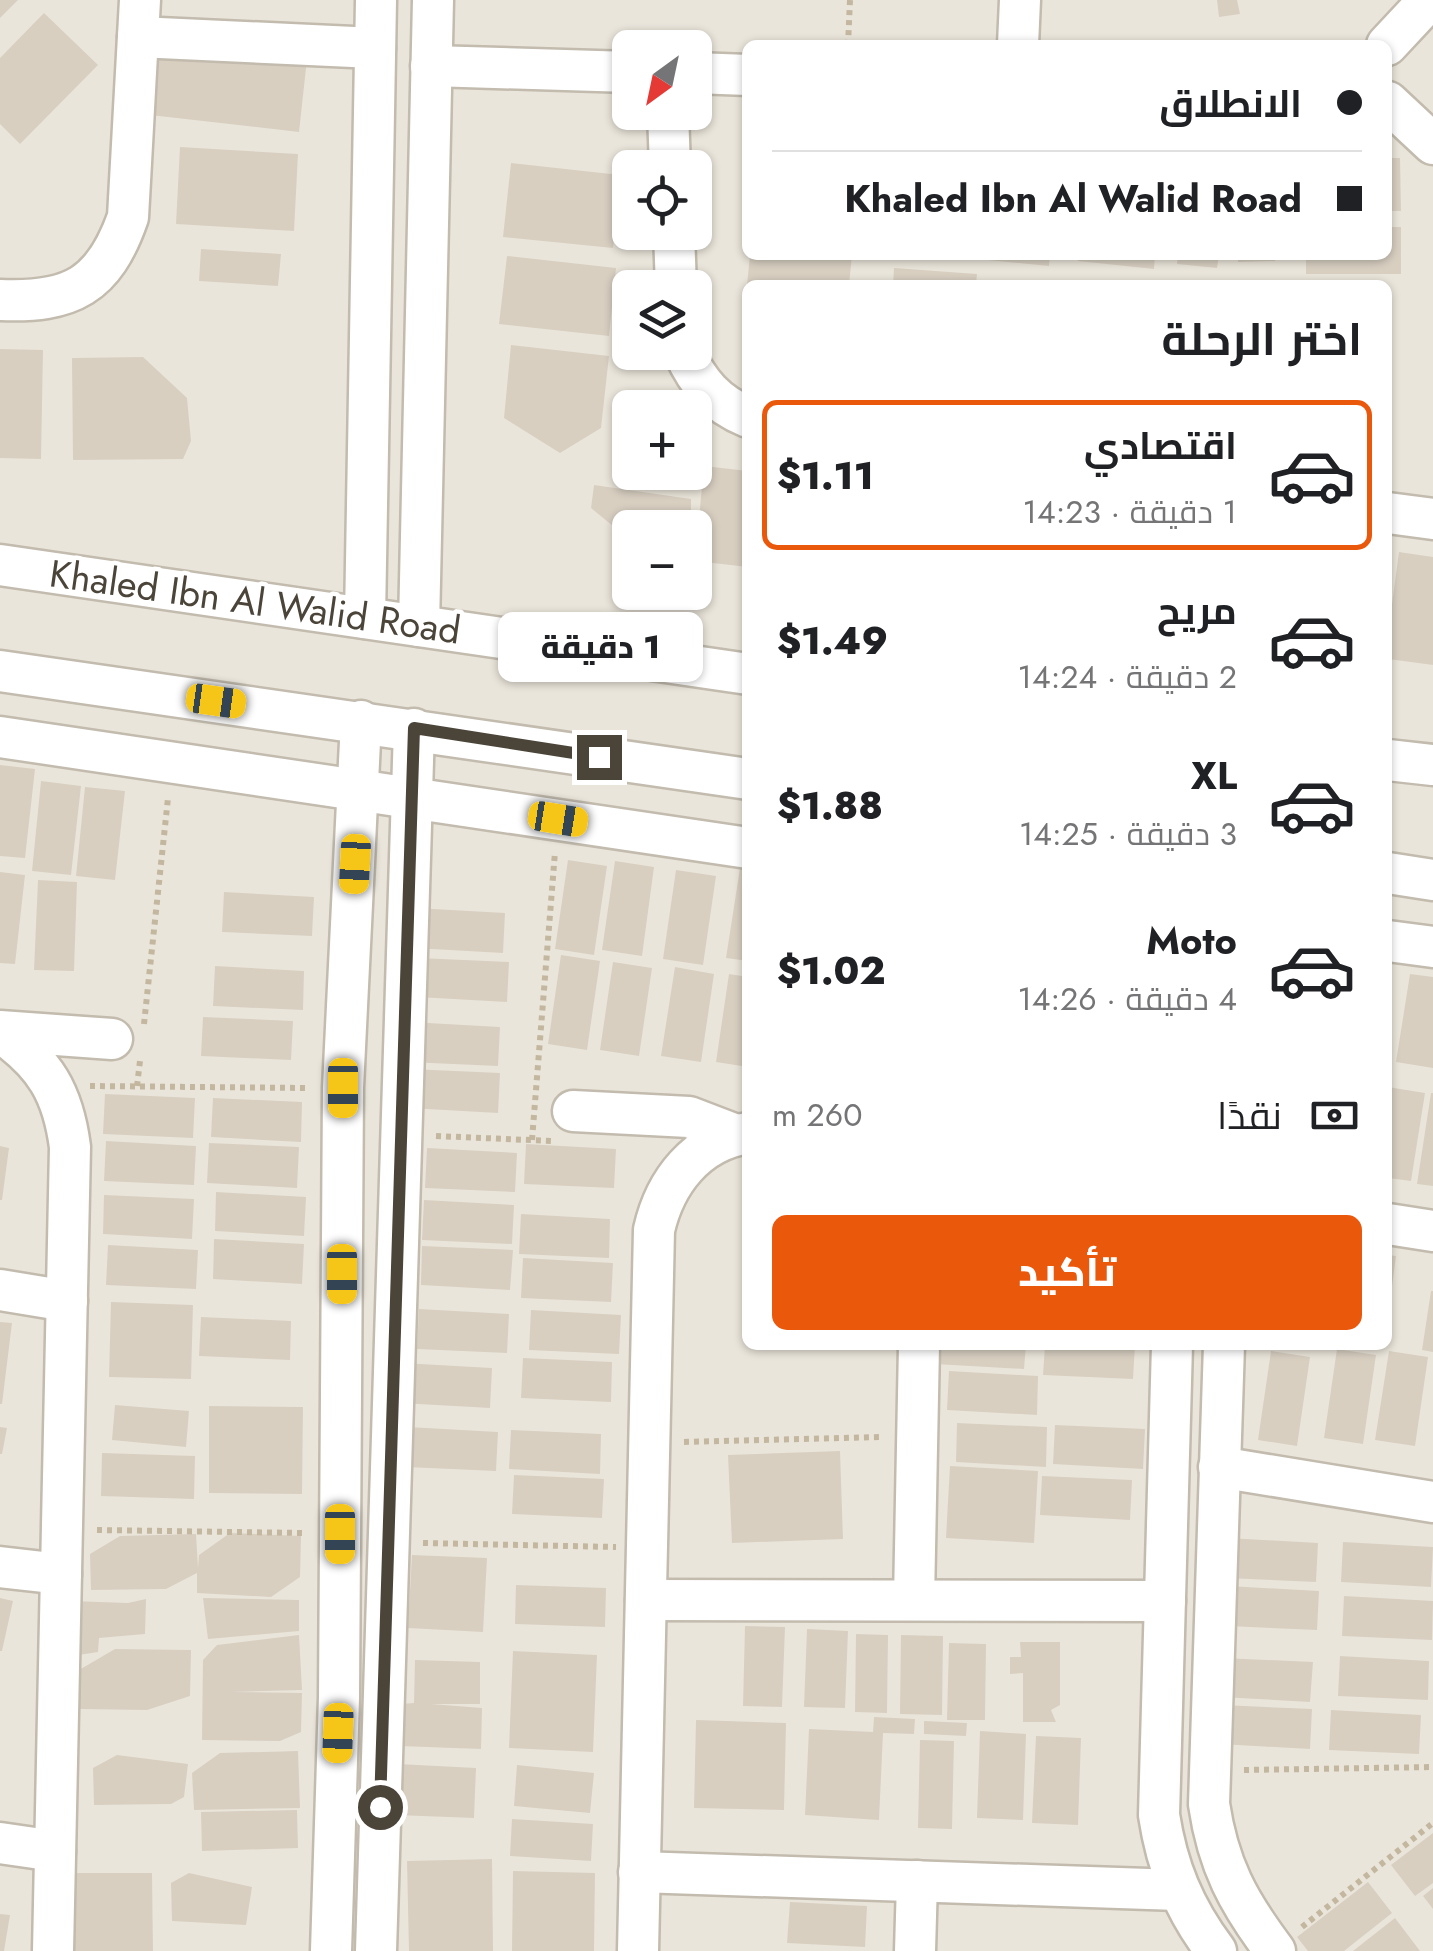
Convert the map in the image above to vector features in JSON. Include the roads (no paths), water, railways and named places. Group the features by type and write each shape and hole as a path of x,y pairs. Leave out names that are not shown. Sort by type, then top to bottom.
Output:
{"street":[{"path":"365,618 376,0"},
{"path":"419,626 433,0"},
{"path":"1018,40 1020,0"},
{"path":"1391,40 1429,0"},
{"path":"0,300 30,302 64,295 94,278 116,250 128,217 139,18 375,48"},
{"path":"431,66 612,71"},
{"path":"712,73 742,74"},
{"path":"1392,106 1433,144"},
{"path":"694,370 702,386 729,409 742,414"},
{"path":"1392,514 1433,519"},
{"name":"Khaled Ibn Al Walid Road","path":"0,564 742,673"},
{"path":"0,670 742,778"},
{"path":"331,1951 339,1697 343,1088 361,721"},
{"path":"376,1951 414,728"},
{"path":"0,737 742,847"},
{"path":"1392,760 1433,765"},
{"path":"1392,874 1433,880"},
{"path":"1392,942 1433,947"},
{"path":"0,1032 132,1045"},
{"path":"0,1032 39,1064 53,1085 66,1115 70,1148 53,1951"},
{"path":"573,1112 689,1117 742,1134"},
{"path":"638,1951 654,1230 660,1204 672,1181 689,1162 709,1146 742,1134"},
{"path":"1392,1225 1433,1231"},
{"path":"0,1290 67,1301"},
{"path":"914,1600 920,1350"},
{"path":"1172,1350 1159,1815 1178,1890 1216,1951"},
{"path":"1224,1350 1208,1771 1214,1836 1223,1868 1237,1898 1274,1950"},
{"path":"1219,1467 1433,1502"},
{"path":"0,1566 61,1574"},
{"path":"646,1600 1164,1602"},
{"path":"339,1697 384,1698"},
{"path":"0,1844 55,1851"},
{"path":"640,1872 1178,1890"},
{"path":"915,1951 917,1881"}]}
